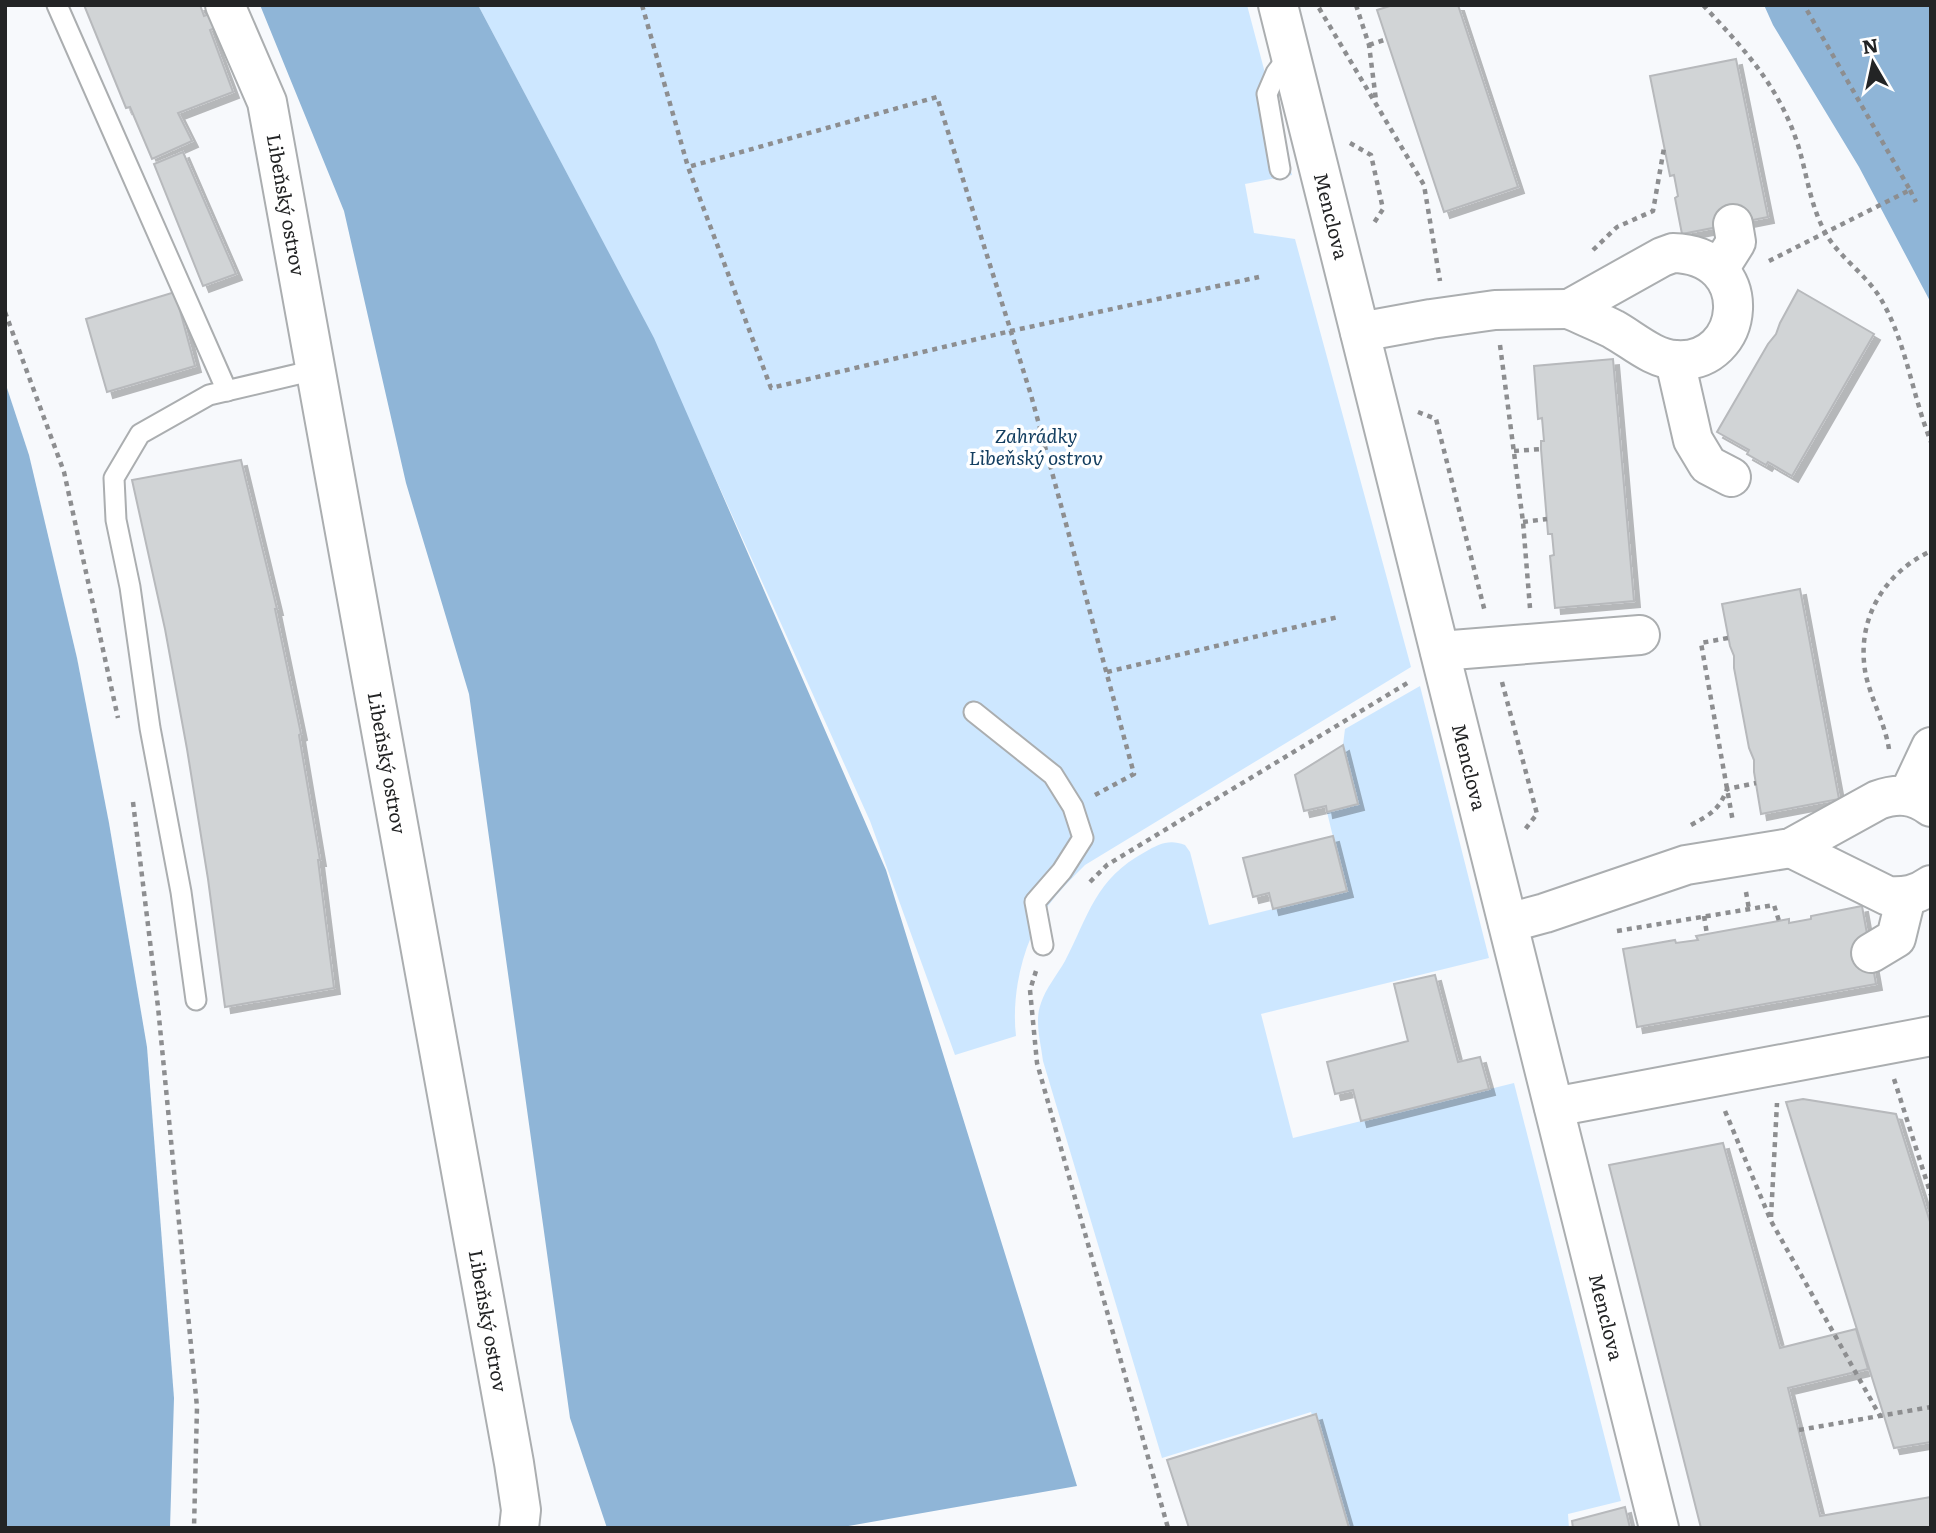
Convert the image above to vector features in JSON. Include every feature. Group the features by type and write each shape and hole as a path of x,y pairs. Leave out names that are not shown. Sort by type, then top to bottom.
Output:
{"street":[{"name":"Libeňský ostrov","path":"225,5 267,102 514,1463 520,1510 519,1528"},
{"name":"Menclova","path":"1278,5 1659,1528"},
{"path":"1723,275 1736,242 1733,223"},
{"path":"1360,332 1495,310 1569,309 1613,329 1660,356 1675,360 1692,359 1708,352 1721,341 1730,326 1734,310 1732,292 1723,275 1706,260 1690,254 1673,253 1569,309"},
{"path":"1675,360 1693,440 1708,465 1731,477"},
{"path":"1441,657 1494,647 1640,635"},
{"path":"1508,923 1686,865 1791,848 1878,800 1910,799 1931,747"},
{"path":"1791,848 1888,896 1918,891"},
{"path":"1871,953 1896,938 1918,891"},
{"path":"1554,1107 1931,1036"}],"lane":[{"path":"57,5 227,391"},
{"path":"1280,169 1267,94 1276,72 1290,53"},
{"path":"196,1000 181,892 150,728 130,587 116,520 114,478 140,434 209,395 315,370"},
{"path":"974,712 1054,775 1073,807 1083,838 1062,870 1035,902 1043,945"}],"path":[{"path":"642,5 688,167 771,388 1010,331 1259,277"},
{"path":"1356,5 1369,45 1376,102"},
{"path":"1703,5 1761,70 1785,114 1798,145 1825,233 1881,298 1895,325 1931,442"},
{"path":"1804,5 1916,202"},
{"path":"1316,16 1317,6 1424,185 1447,316"},
{"path":"1369,45 1387,39"},
{"path":"688,167 937,97 1031,395 1134,774 1073,807"},
{"path":"1342,138 1371,155 1383,209 1371,227"},
{"path":"1592,251 1617,227 1653,211 1664,148"},
{"path":"1723,275 1825,233 1910,190"},
{"path":"1495,310 1523,522 1533,644"},
{"path":"5,312 64,472 120,728"},
{"path":"1411,409 1436,419 1537,814 1517,840"},
{"path":"1514,451 1541,449"},
{"path":"1523,522 1547,519"},
{"path":"1910,799 1889,746 1867,677 1863,650 1867,621 1878,598 1894,575 1910,562 1931,551"},
{"path":"1107,672 1338,617"},
{"path":"1728,638 1701,643 1749,909"},
{"path":"1082,889 1107,865 1441,657"},
{"path":"132,794 158,1007 197,1407 194,1528"},
{"path":"1613,931 1774,905 1779,921"},
{"path":"1704,916 1707,934"},
{"path":"1043,945 1030,990 1037,1063 1168,1528"},
{"path":"1884,1045 1931,1195"},
{"path":"1771,1221 1779,1063"},
{"path":"1711,1076 1771,1221 1880,1416"},
{"path":"1799,1430 1931,1407"}],"green space":[{"name":"Zahrádky Libeňský ostrov","path":"478,5 1247,5 1292,175 1245,184 1254,233 1295,239 1411,667 1085,865 1048,906 1032,935 1017,986 1016,1036 955,1055 870,821 644,320"},
{"path":"1420,686 1489,958 1261,1014 1293,1138 1514,1083 1621,1501 1568,1514 1569,1528 1349,1528 1311,1412 1162,1458 1043,1061 1038,1017 1046,992 1104,886 1128,863 1145,852 1164,843 1185,845 1190,852 1209,925 1346,891 1327,812 1358,804 1343,745 1345,729"}],"shaded area":[{"path":"260,5 478,5 654,338 886,870 1077,1486 837,1528 607,1528 570,1418 469,694 406,483 344,211"},
{"path":"1764,5 1931,5 1931,303 1859,167 1773,25"},
{"path":"5,382 29,455 77,658 109,823 147,1047 174,1398 170,1528 5,1528"}],"building":[{"path":"84,5 200,5 204,16 212,13 217,27 210,30 233,92 178,113 192,141 152,159 130,107 126,108"},
{"path":"1393,5 1458,5 1518,187 1444,212 1377,10"},
{"path":"1736,59 1768,217 1682,234 1674,175 1670,176 1650,76"},
{"path":"183,152 236,274 203,286 154,164"},
{"path":"1798,290 1874,334 1792,476 1747,454 1749,450 1717,432 1776,334"},
{"path":"175,292 195,366 107,392 86,319"},
{"path":"1613,359 1634,601 1555,608 1550,556 1554,555 1552,534 1548,534 1541,449 1541,441 1544,441 1542,418 1538,419 1534,366"},
{"path":"241,460 277,609 301,734 299,735 320,860 334,988 225,1007 187,749 165,629 132,480"},
{"path":"1800,589 1839,799 1761,814 1754,760 1749,748 1734,656 1722,604"},
{"path":"1343,745 1358,804 1327,812 1326,806 1304,811 1295,775"},
{"path":"1333,836 1347,891 1273,909 1269,893 1253,897 1243,858"},
{"path":"1862,906 1876,984 1637,1027 1623,949 1675,940 1676,943 1698,940 1696,936 1789,919 1789,923"},
{"path":"1435,975 1458,1062 1480,1057 1489,1089 1361,1121 1353,1090 1335,1094 1327,1062 1408,1041 1394,984"},
{"path":"1803,1099 1896,1114 1931,1225 1931,1442 1894,1448 1786,1102"},
{"path":"1723,1143 1780,1348 1856,1329 1868,1369 1788,1388 1820,1516 1931,1497 1931,1528 1701,1528 1609,1165"},
{"path":"1316,1414 1349,1528 1189,1528 1167,1460"},
{"path":"1625,1507 1630,1528 1573,1528 1572,1521"}]}
